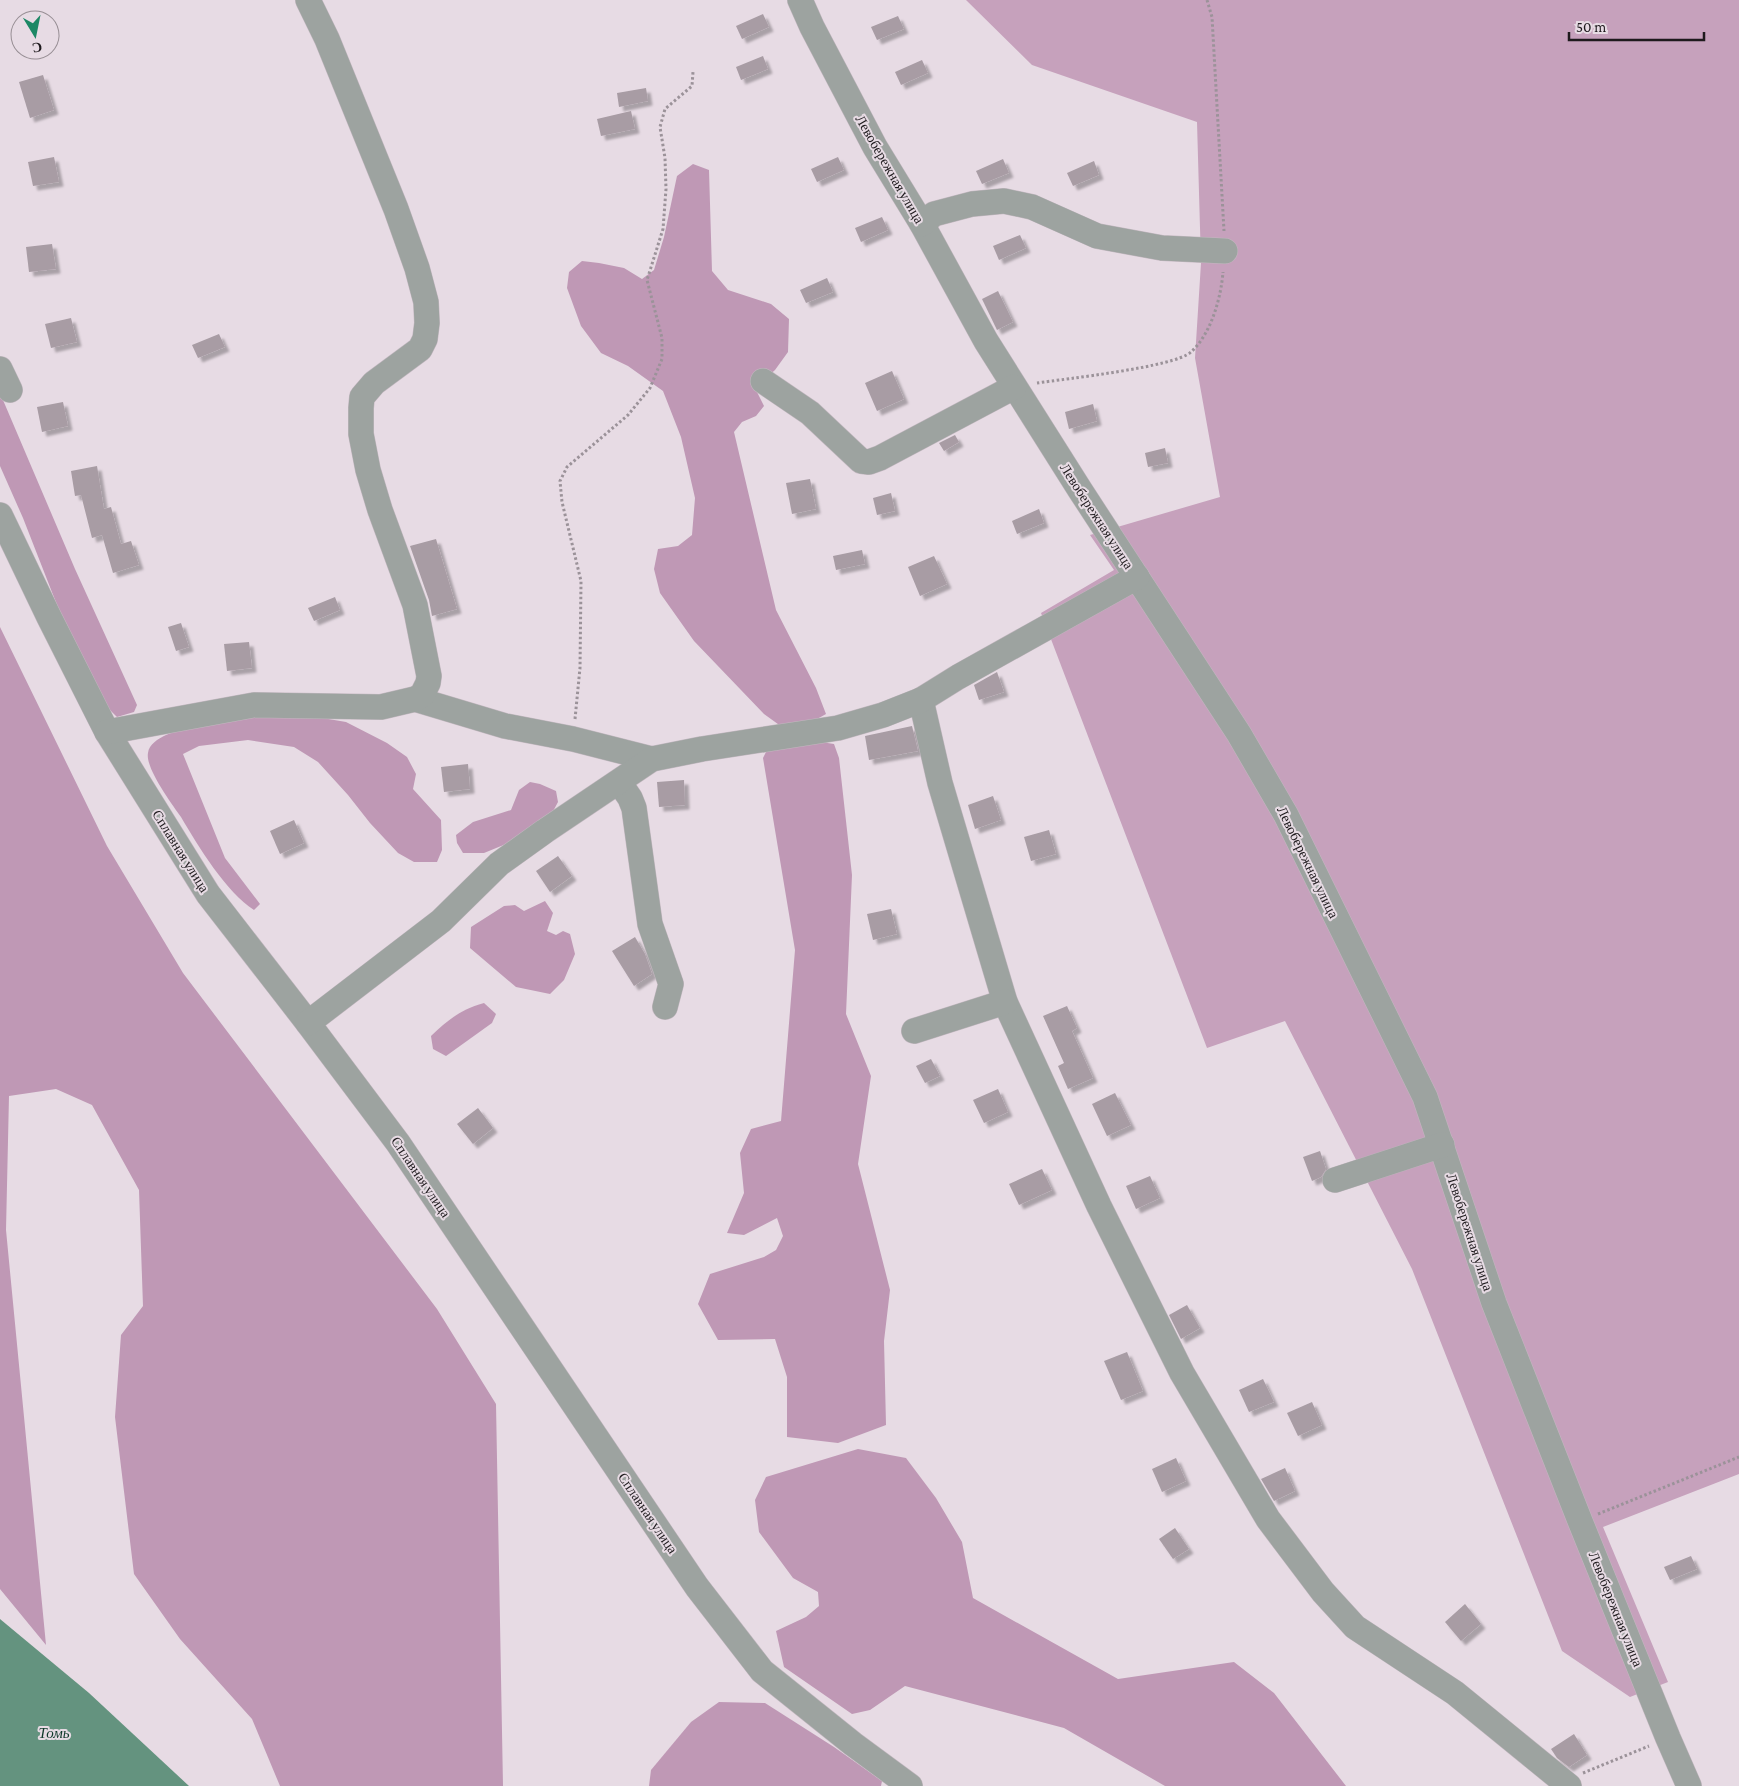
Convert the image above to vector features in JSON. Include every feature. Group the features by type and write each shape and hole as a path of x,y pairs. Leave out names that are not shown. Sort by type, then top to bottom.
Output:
{"street":[{"path":"107,732 254,705 381,707 415,699 426,690 429,676 415,605 380,510 368,470 361,434 361,408 362,397 374,383 420,349 425,339 427,323 426,302 417,268 396,209 328,38 308,0"},
{"name":"Левобережная улица","path":"800,0 812,28 875,147 922,224 986,341 1239,734 1286,816 1425,1097 1494,1304 1580,1521 1689,1786"},
{"path":"922,224 934,214 972,204 1004,201 1032,207 1097,236 1162,248 1225,251"},
{"path":"764,381 810,413 860,461 869,462 1014,387"},
{"name":"Сплавная улица","path":"0,515 107,732 208,894 398,1143 697,1587 762,1671 853,1744 910,1786"},
{"path":"308,1023 441,921 499,864 652,759 730,744 838,728 883,715 921,700 958,677 1137,577"},
{"path":"415,699 505,726 573,739 652,759"},
{"path":"921,700 940,783 1005,1002 1099,1206 1182,1372 1268,1519 1323,1592 1355,1627 1455,1693 1567,1784"},
{"path":"619,782 630,798 634,808 650,924 672,984 665,1007"},
{"path":"914,1031 1005,1002"},
{"path":"1335,1180 1442,1145"}],"path":[{"path":"573,739 580,668 581,580 562,502 560,481 567,467 628,415 650,388 662,359 662,338 647,280 663,229 666,189 665,158 660,127 665,109 692,86 693,72"},
{"path":"1580,1521 1739,1457"},
{"path":"1567,1784 1593,1768 1668,1738"}],"shaded area":[{"path":"966,0 1739,0 1739,1474 1603,1527 1668,1682 1630,1697 1562,1651 1412,1269 1285,1021 1207,1048 1041,613 1114,570 1090,535 1220,497 1195,358 1201,263 1197,122 1032,65"},
{"path":"693,164 709,170 712,271 728,290 771,304 789,319 788,352 775,370 755,388 764,406 756,416 742,422 734,432 776,610 816,688 826,714 810,723 782,727 764,714 694,641 660,593 654,569 658,549 678,546 692,535 695,498 681,437 663,391 628,366 601,353 581,326 567,288 569,272 582,261 624,268 642,279 654,270 664,237 677,176"},
{"path":"0,393 75,569 137,705 134,712 117,717 106,706 57,605 23,518 0,466"},
{"path":"0,627 107,846 183,973 437,1309 496,1404 503,1786 280,1786 252,1719 180,1639 134,1574 115,1417 121,1335 143,1306 139,1190 92,1105 56,1089 9,1096 6,1230 46,1645 0,1589"},
{"path":"305,715 346,722 387,743 407,757 416,774 413,789 441,820 442,850 437,862 414,862 398,853 318,762 294,747 248,740 199,746 183,754 225,858 260,904 254,910 233,892 204,854 155,776 148,760 148,753 152,744 160,738 196,723 227,718"},
{"path":"821,742 834,744 839,758 852,875 846,1014 871,1076 858,1164 890,1290 884,1341 886,1425 838,1443 787,1437 787,1377 775,1339 718,1340 698,1304 710,1274 764,1257 776,1250 783,1236 777,1218 744,1235 727,1233 744,1193 740,1153 751,1129 781,1121 795,950 763,758 767,750"},
{"path":"530,782 556,791 558,802 550,817 506,844 484,853 463,853 457,843 456,835 473,822 511,810 519,790"},
{"path":"545,901 553,913 547,931 556,935 563,931 570,934 575,954 564,980 550,994 516,987 470,948 471,927 504,906 515,905 524,911"},
{"path":"484,1003 496,1014 492,1023 446,1056 433,1049 431,1036 437,1030 461,1012"},
{"path":"858,1449 906,1458 936,1498 962,1542 973,1598 1118,1679 1234,1662 1274,1693 1346,1786 1165,1786 1064,1728 905,1686 870,1710 852,1714 784,1667 776,1631 806,1617 819,1606 818,1592 793,1578 759,1532 755,1500 766,1477"},
{"path":"719,1702 765,1703 834,1747 882,1781 881,1786 649,1786 651,1770 691,1722"}],"water":[{"name":"Томь","path":"0,1619 89,1693 189,1786 0,1786"}],"building":[{"path":"763,14 769,27 742,39 736,26"},
{"path":"898,16 904,29 877,40 871,27"},
{"path":"763,56 768,69 741,80 736,67"},
{"path":"922,60 928,73 901,85 895,72"},
{"path":"43,75 54,110 30,118 19,82"},
{"path":"646,88 648,101 619,107 617,93"},
{"path":"631,111 635,129 601,136 597,119"},
{"path":"54,157 59,182 33,186 28,162"},
{"path":"838,157 844,170 817,182 811,169"},
{"path":"1003,159 1009,173 982,184 976,171"},
{"path":"1094,161 1099,175 1073,186 1067,173"},
{"path":"882,217 888,230 861,242 855,228"},
{"path":"1020,235 1026,248 999,260 993,246"},
{"path":"52,244 56,269 29,272 26,247"},
{"path":"827,278 833,292 806,303 800,290"},
{"path":"998,291 1013,322 997,330 982,299"},
{"path":"71,318 77,342 51,348 45,324"},
{"path":"219,334 225,347 198,358 192,345"},
{"path":"892,371 904,399 877,411 865,383"},
{"path":"63,402 68,426 42,432 37,407"},
{"path":"1093,404 1097,421 1069,429 1065,412"},
{"path":"955,435 959,442 944,451 939,443"},
{"path":"1165,448 1168,463 1148,467 1145,453"},
{"path":"97,466 104,509 111,507 121,544 131,541 139,565 113,573 102,535 92,538 81,495 75,496 71,471"},
{"path":"810,479 816,509 792,514 786,483"},
{"path":"891,493 895,511 877,515 873,498"},
{"path":"1039,509 1044,523 1017,534 1012,521"},
{"path":"436,539 457,609 432,616 429,600 410,546"},
{"path":"862,550 865,564 836,570 833,556"},
{"path":"934,556 947,584 920,596 908,567"},
{"path":"335,597 340,610 314,621 308,608"},
{"path":"181,623 189,647 176,651 168,627"},
{"path":"249,642 252,668 227,671 224,644"},
{"path":"997,672 1004,692 979,700 974,685"},
{"path":"912,726 918,751 869,760 865,736"},
{"path":"468,764 470,789 444,792 441,767"},
{"path":"684,780 685,805 659,807 657,782"},
{"path":"993,796 1001,820 975,829 968,805"},
{"path":"294,820 304,843 280,854 270,831"},
{"path":"1049,830 1056,854 1031,861 1024,837"},
{"path":"558,856 572,876 550,892 536,871"},
{"path":"891,909 897,934 873,940 867,914"},
{"path":"635,937 645,954 652,974 634,986 612,951"},
{"path":"1067,1006 1077,1028 1072,1031 1093,1078 1068,1089 1058,1066 1064,1063 1043,1016"},
{"path":"931,1059 940,1076 925,1083 916,1066"},
{"path":"998,1089 1008,1112 984,1123 973,1100"},
{"path":"1115,1093 1131,1125 1107,1136 1092,1104"},
{"path":"478,1108 493,1128 473,1144 457,1124"},
{"path":"1320,1151 1326,1169 1321,1177 1312,1181 1303,1157"},
{"path":"1042,1169 1052,1190 1019,1205 1009,1184"},
{"path":"1150,1176 1160,1198 1136,1209 1126,1186"},
{"path":"1187,1305 1200,1328 1181,1339 1169,1315"},
{"path":"1127,1352 1143,1391 1121,1400 1104,1361"},
{"path":"1263,1379 1274,1402 1249,1412 1239,1390"},
{"path":"1312,1402 1322,1425 1298,1436 1287,1413"},
{"path":"1176,1458 1186,1481 1162,1492 1152,1469"},
{"path":"1285,1468 1295,1491 1274,1501 1261,1479"},
{"path":"1175,1528 1189,1549 1173,1559 1159,1539"},
{"path":"1691,1556 1697,1569 1670,1580 1664,1567"},
{"path":"1465,1604 1481,1624 1461,1641 1445,1622"},
{"path":"1574,1734 1587,1755 1569,1767 1557,1758 1551,1749"}]}
